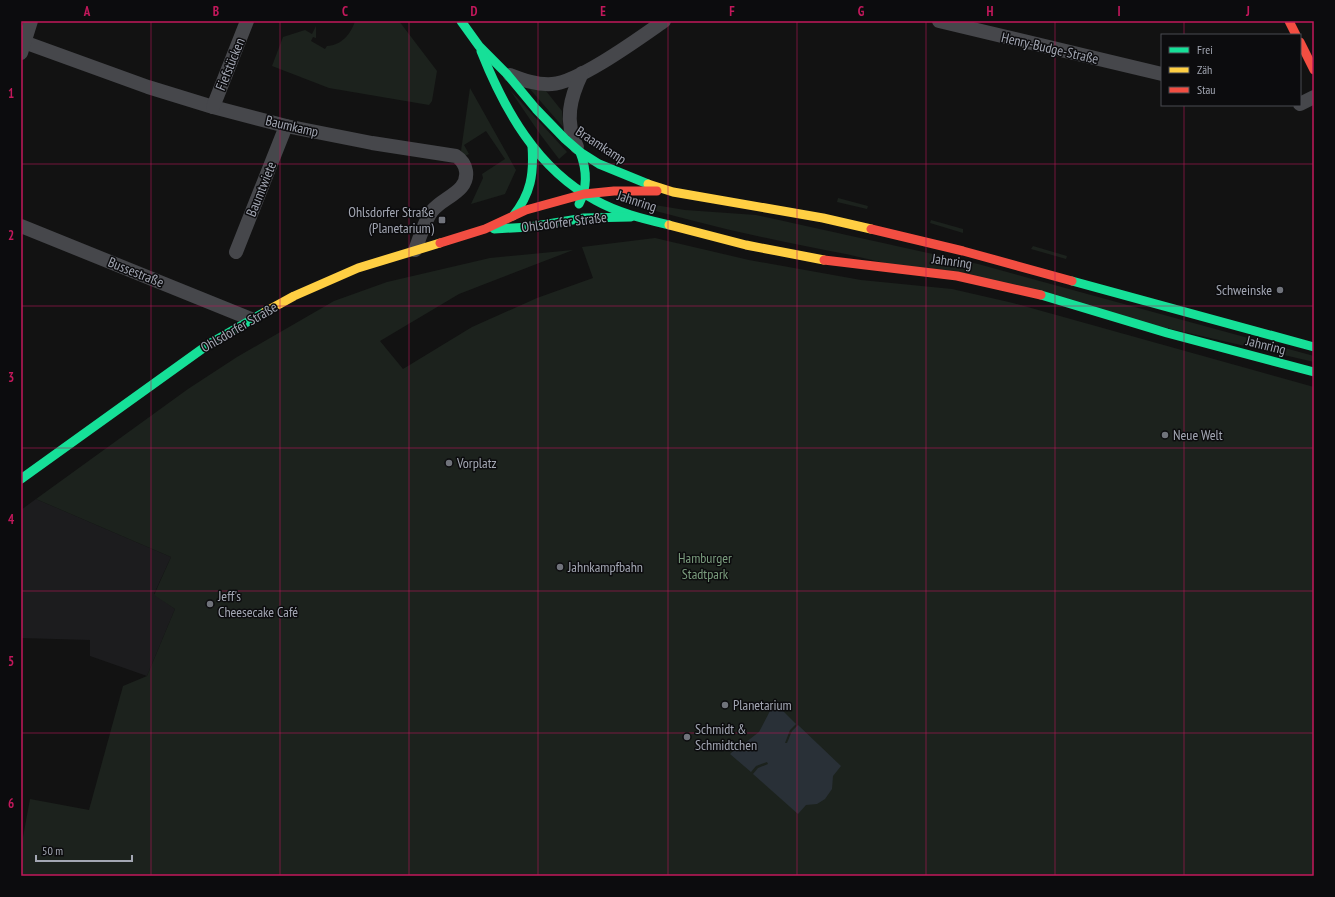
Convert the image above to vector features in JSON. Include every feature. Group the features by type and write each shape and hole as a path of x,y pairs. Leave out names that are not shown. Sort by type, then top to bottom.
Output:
{"main road":[{"name":"Braamkamp","path":"461,21 479,46 507,74 553,128 580,152 623,176 648,186 721,200"},
{"path":"1290,21 1296,34"},
{"path":"1301,44 1314,70"},
{"name":"Braamkamp","path":"479,46 498,95 532,146 558,173 584,194"},
{"path":"513,216 523,205 532,187 534,162 532,146"},
{"path":"560,221 576,208 584,194 586,176 580,152"},
{"name":"Ohlsdorfer Straße","path":"21,479 209,344 250,319 294,296 358,268 485,229 526,210 584,194 631,191 673,192"},
{"name":"Jahnring","path":"584,194 610,208 643,219 756,247 814,259 857,265 935,272 987,281 1034,293 1207,345 1314,372"},
{"name":"Jahnring","path":"721,200 823,218 963,251 1314,347"},
{"name":"Ohlsdorfer Straße","path":"485,229 530,227 560,221 618,216 643,219"}],"street":[{"path":"22,45 31,21"},
{"name":"Fiefstücken","path":"213,107 247,21"},
{"path":"507,74 537,83 553,84 570,80 582,74 664,21"},
{"name":"Henry-Budge-Straße","path":"939,21 1161,74"},
{"name":"Baumkamp","path":"22,45 213,107 286,126 372,143 456,156 464,163 466,174 464,185 432,211 426,221 415,250"},
{"path":"580,152 573,138 569,113 571,98 582,74"},
{"path":"1301,104 1314,97"},
{"name":"Baumtwiete","path":"236,252 286,126"},
{"name":"Bussestraße","path":"21,226 250,319"}],"shaded area":[{"path":"36,499 171,557 154,594 175,609 147,676 90,656 90,640 21,638 21,510"},
{"path":"776,704 796,724 790,730 785,743 787,743 792,731 798,725 841,766 833,776 832,789 825,799 817,804 806,805 798,814 753,774 758,768 768,764 767,762 756,766 751,772 730,754 759,732 770,711"}],"green space":[{"path":"355,21 399,21 437,71 432,101 429,105 329,88 272,66 283,37 305,30 312,34 316,26 316,38 313,37 311,41 325,49 327,46 337,44 345,38"},
{"path":"470,88 516,170 505,194 471,204 483,178 482,174 505,159 486,131 464,145 469,154 465,156 461,151"},
{"path":"529,88 546,91 562,111 563,127"},
{"path":"510,90 567,152 559,159 540,134"},
{"path":"838,198 868,206 867,209 837,202"},
{"path":"621,201 631,201 685,210 756,215 978,264 1314,356 1314,362 846,254 789,243 677,217"},
{"path":"931,220 963,229 963,233 930,223"},
{"name":"Hamburger Stadtpark","path":"655,238 749,260 861,280 952,289 1013,303 1314,387 1314,876 21,876 21,848 30,799 89,810 123,686 147,676 175,609 154,595 171,557 36,499 188,389 237,357 334,301 387,282 490,258 573,250 459,294 380,341 403,369 472,327 537,298 593,278 582,247"},
{"path":"1033,246 1067,256 1066,259 1031,249"}],"traffic: fast":[{"path":"461,21 479,46 507,74 536,109 565,139 580,152 599,164 648,184"},
{"path":"481,51 500,94 525,136 556,172 574,187 604,205 631,215 669,225"},
{"path":"513,216 524,200 530,183 532,175 532,146"},
{"path":"579,204 584,191 586,178 580,152"},
{"path":"494,229 530,227 584,218 631,217"},
{"path":"1072,281 1314,347"},
{"path":"1041,295 1167,333 1314,372"},
{"path":"21,479 209,344 265,312"}],"traffic: slow":[{"path":"648,184 673,192 823,218 871,229"},
{"path":"669,225 746,245 824,260"},
{"path":"265,312 294,296 358,268 440,243"}],"traffic: jam":[{"path":"1289,21 1296,34"},
{"path":"1301,44 1314,70"},
{"path":"440,243 485,229 526,210 584,194 614,191 657,191"},
{"path":"871,229 963,251 1072,281"},
{"path":"824,260 957,276 1041,295"}],"place":[{"name":"Ohlsdorfer Straße (Planetarium)","path":"442,220"},
{"name":"Schweinske","path":"1280,290"},
{"name":"Neue Welt","path":"1165,435"},
{"name":"Vorplatz","path":"449,463"},
{"name":"Jahnkampfbahn","path":"560,567"},
{"name":"Jeff's Cheesecake Café","path":"210,604"},
{"name":"Planetarium","path":"725,705"},
{"name":"Schmidt & Schmidtchen","path":"687,737"}]}
